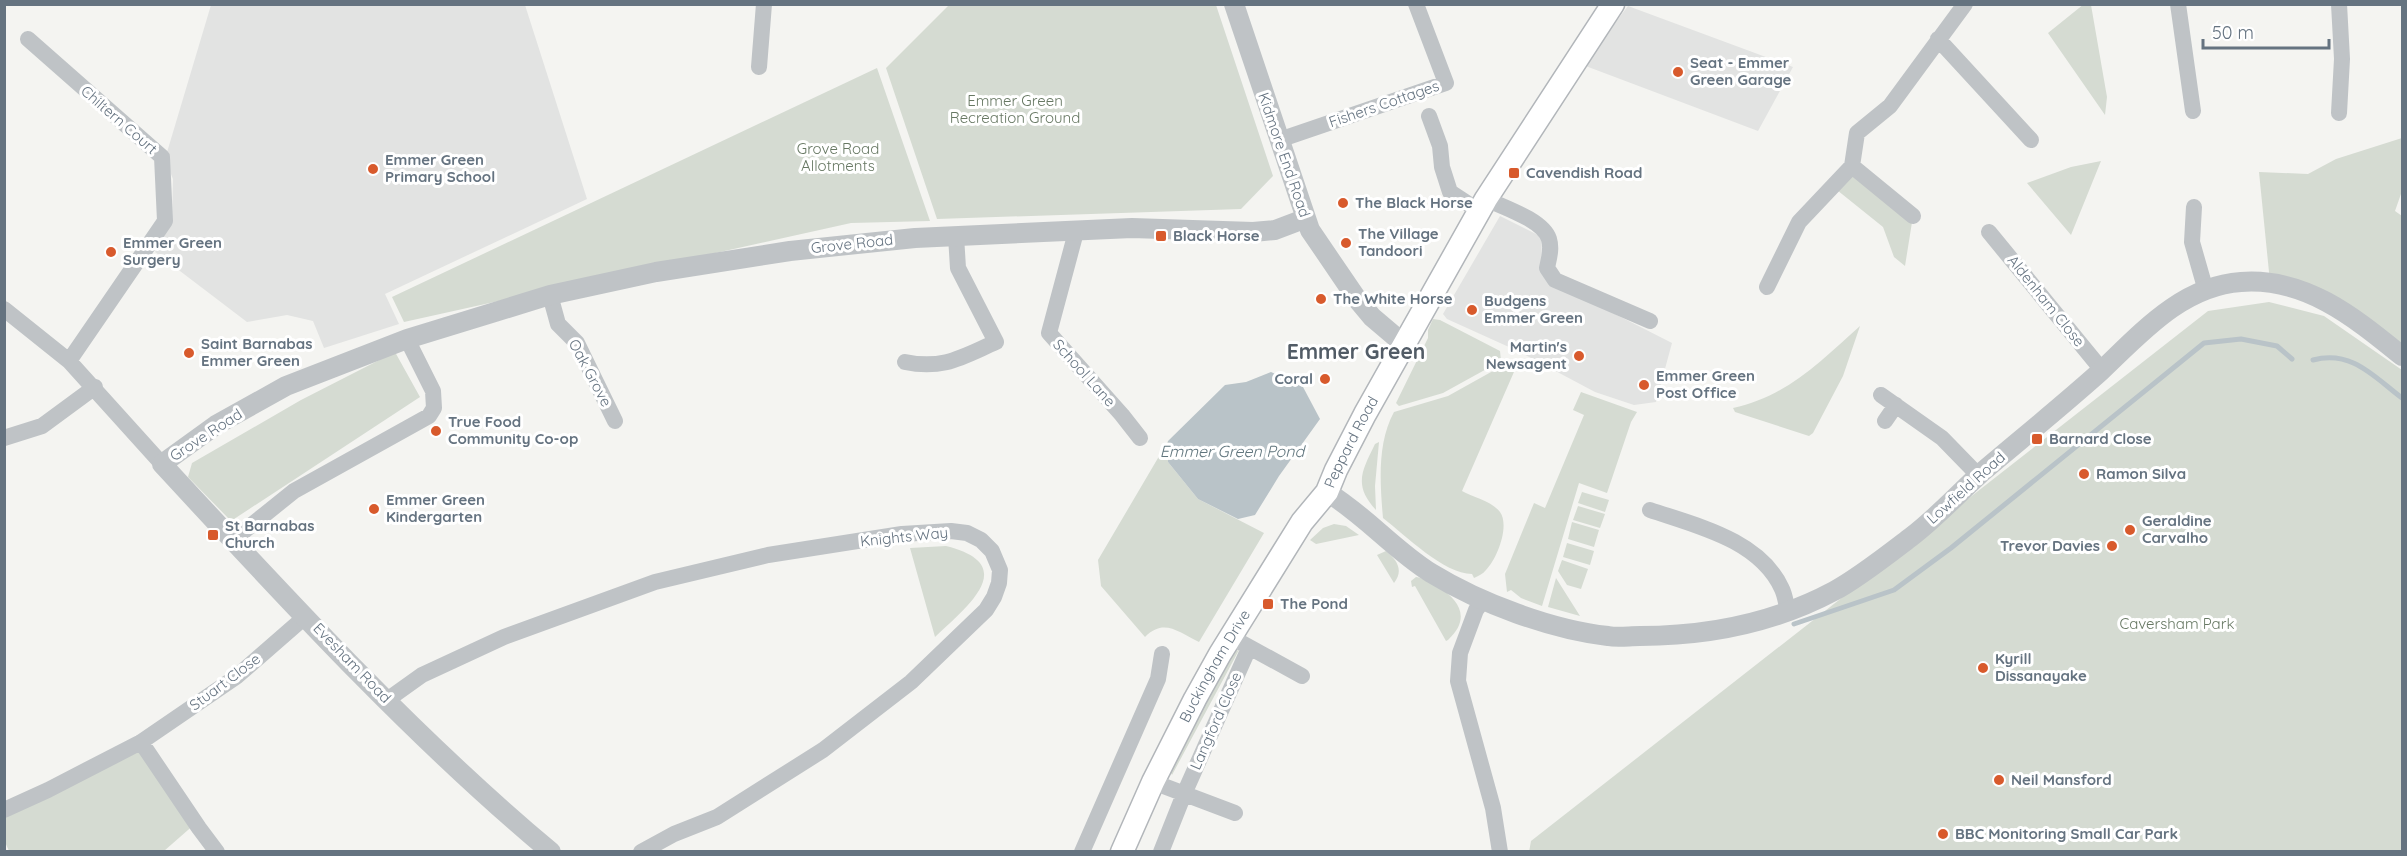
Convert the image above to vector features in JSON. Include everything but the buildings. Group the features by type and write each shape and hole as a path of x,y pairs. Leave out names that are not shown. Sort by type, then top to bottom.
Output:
{"main road":[{"name":"Peppard Road","path":"1327,492 1350,442 1483,205 1613,4"},
{"name":"Buckingham Drive","path":"1122,852 1195,699 1231,635 1302,522 1327,492"}],"street":[{"path":"759,68 764,4"},
{"name":"Kidmore End Road","path":"1234,4 1304,219 1357,299 1372,317 1406,345"},
{"name":"Fishers Cottages","path":"1279,140 1446,83 1416,4"},
{"path":"1767,287 1798,222 1852,166 1857,133 1890,106 1965,4"},
{"path":"2178,4 2193,111"},
{"path":"2339,4 2342,59 2339,113"},
{"name":"Chiltern Court","path":"28,39 162,158 165,221 69,361"},
{"path":"1938,39 2031,140"},
{"path":"1429,116 1440,147 1442,167 1450,192 1535,222 1548,237 1550,253 1547,268 1555,280 1650,321"},
{"path":"1852,166 1913,216"},
{"path":"2194,207 2192,242 2206,291"},
{"name":"Grove Road","path":"4,309 69,361 95,387 162,464 216,426 286,386 407,339 550,295 656,272 790,251 915,238 1132,228 1253,232 1275,230 1304,219"},
{"name":"School Lane","path":"1076,231 1049,333 1140,438"},
{"name":"Aldenham Close","path":"1989,232 2102,370"},
{"path":"905,362 925,366 946,364 996,342 958,268 956,236"},
{"name":"Lowfield Road","path":"1484,599 1540,622 1609,637 1681,636 1741,626 1788,611 1835,590 1902,543 2175,304 2206,291 2239,282 2270,282 2310,293 2345,311 2403,356"},
{"name":"Oak Grove","path":"550,295 558,324 577,343 615,421"},
{"path":"233,540 294,492 429,416 434,408 433,391 407,339"},
{"path":"4,438 42,426 95,387"},
{"path":"1881,395 1942,438 1979,476"},
{"path":"1885,420 1896,405"},
{"name":"Evesham Road","path":"162,464 453,766 551,852"},
{"name":"Peppard Road","path":"1327,492 1348,505 1431,573 1484,599"},
{"path":"1650,510 1713,532 1754,553 1783,589 1788,611"},
{"name":"Knights Way","path":"387,700 422,675 504,637 655,582 768,555 902,534 967,533 981,540 992,551 1000,570 999,583 986,610 911,682 813,756 717,817 674,834 641,852"},
{"path":"1484,599 1476,610 1460,653 1458,681 1494,808 1500,852"},
{"name":"Stuart Close","path":"4,810 141,742 236,677 306,616"},
{"path":"1231,635 1249,648 1302,676"},
{"name":"Langford Close","path":"1161,852 1184,794 1249,648"},
{"path":"1082,852 1158,679 1162,654"},
{"path":"141,742 199,828 218,852"},
{"path":"1153,783 1235,813"}],"shaded area":[{"name":"Emmer Green Primary School","path":"211,5 525,5 587,199 385,294 399,324 324,348 313,321 287,315 247,322 155,252 172,218 173,179 165,159"},
{"path":"1628,6 1793,67 1758,131 1583,65"},
{"path":"1500,216 1542,237 1541,268 1552,282 1672,343 1656,402 1634,405 1595,392 1520,352 1447,319 1443,314"}],"green space":[{"path":"2084,4 2091,5 2107,97 2105,115 2048,33"},
{"name":"Emmer Green Recreation Ground","path":"949,5 1216,5 1273,176 1241,209 937,219 886,68"},
{"name":"Grove Road Allotments","path":"877,68 930,221 851,223 404,322 392,297"},
{"path":"2402,138 2402,191 2395,211 2402,216 2402,356 2380,338 2270,282 2259,172 2308,174 2336,159"},
{"path":"2101,161 2071,235 2027,183 2071,167"},
{"path":"1852,166 1913,216 1905,266 1894,257 1883,227 1832,186"},
{"name":"Caversham Park","path":"2269,302 2324,316 2402,370 2402,851 1529,852 1531,841 2208,311"},
{"path":"1433,319 1440,320 1500,351 1501,361 1443,393 1399,406 1396,403 1428,338 1428,330"},
{"path":"1860,326 1843,376 1813,433 1809,436 1735,412 1733,408 1770,395 1802,376"},
{"path":"395,352 420,397 231,521 188,477 192,463 301,400"},
{"path":"1509,362 1517,365 1462,491 1496,508 1503,518 1504,525 1501,542 1494,558 1485,571 1474,578 1472,574 1449,568 1437,561 1383,518 1382,450 1394,412 1448,396"},
{"path":"1581,392 1637,412 1631,422 1607,493 1579,483 1542,606 1521,598 1511,590 1507,592 1505,574 1534,503 1545,508 1584,415 1573,410"},
{"path":"1168,441 1168,462 1198,499 1264,533 1199,642 1178,631 1165,628 1158,628 1145,637 1101,586 1098,560"},
{"path":"1379,442 1375,486 1376,510 1364,493 1362,478 1370,454 1375,444"},
{"path":"1582,492 1609,500 1605,512 1578,503"},
{"path":"1578,506 1605,514 1600,528 1573,520"},
{"path":"1572,522 1599,530 1594,547 1568,539"},
{"path":"1334,524 1346,526 1359,535 1316,544 1310,540 1323,528"},
{"path":"1567,543 1594,551 1590,565 1563,557"},
{"path":"946,546 969,554 981,564 984,575 981,587 972,600 935,637 910,548"},
{"path":"1386,551 1398,565 1399,574 1394,583 1377,555"},
{"path":"1562,560 1588,569 1581,589 1567,585 1558,571"},
{"path":"1416,577 1446,592 1460,610 1459,625 1446,641 1415,586 1412,587 1411,581"},
{"path":"1556,578 1580,616 1548,607"},
{"path":"1239,650 1172,775 1169,769 1205,699 1235,651"},
{"path":"141,742 196,823 164,851 9,851 5,842 5,810"}],"water":[{"name":"Emmer Green Pond","path":"1271,372 1303,387 1320,419 1279,476 1255,515 1238,519 1198,499 1168,462 1168,441 1225,385 1246,382"}],"waterway":[{"path":"1794,624 1894,590 1951,548 2204,343 2241,339 2277,346 2292,359"},
{"path":"2313,360 2327,358 2351,362 2402,398"}],"place":[{"name":"Seat - Emmer Green Garage","path":"1678,72"},
{"name":"Emmer Green Primary School","path":"373,169"},
{"name":"Cavendish Road","path":"1514,173"},
{"name":"The Black Horse","path":"1343,203"},
{"name":"Black Horse","path":"1161,236"},
{"name":"The Village Tandoori","path":"1346,243"},
{"name":"Emmer Green Surgery","path":"111,252"},
{"name":"The White Horse","path":"1321,299"},
{"name":"Budgens Emmer Green","path":"1472,310"},
{"name":"Saint Barnabas Emmer Green","path":"189,353"},
{"name":"Martin's Newsagent","path":"1579,356"},
{"name":"Coral","path":"1325,379"},
{"name":"Emmer Green Post Office","path":"1644,385"},
{"name":"True Food Community Co-op","path":"436,431"},
{"name":"Barnard Close","path":"2037,439"},
{"name":"Ramon Silva","path":"2084,474"},
{"name":"Emmer Green Kindergarten","path":"374,509"},
{"name":"Geraldine Carvalho","path":"2130,530"},
{"name":"St Barnabas Church","path":"213,535"},
{"name":"Trevor Davies","path":"2112,546"},
{"name":"The Pond","path":"1268,604"},
{"name":"Kyrill Dissanayake","path":"1983,668"},
{"name":"Neil Mansford","path":"1999,780"},
{"name":"BBC Monitoring Small Car Park","path":"1943,834"}],"district":[{"name":"Emmer Green","path":"1356,352"}]}
